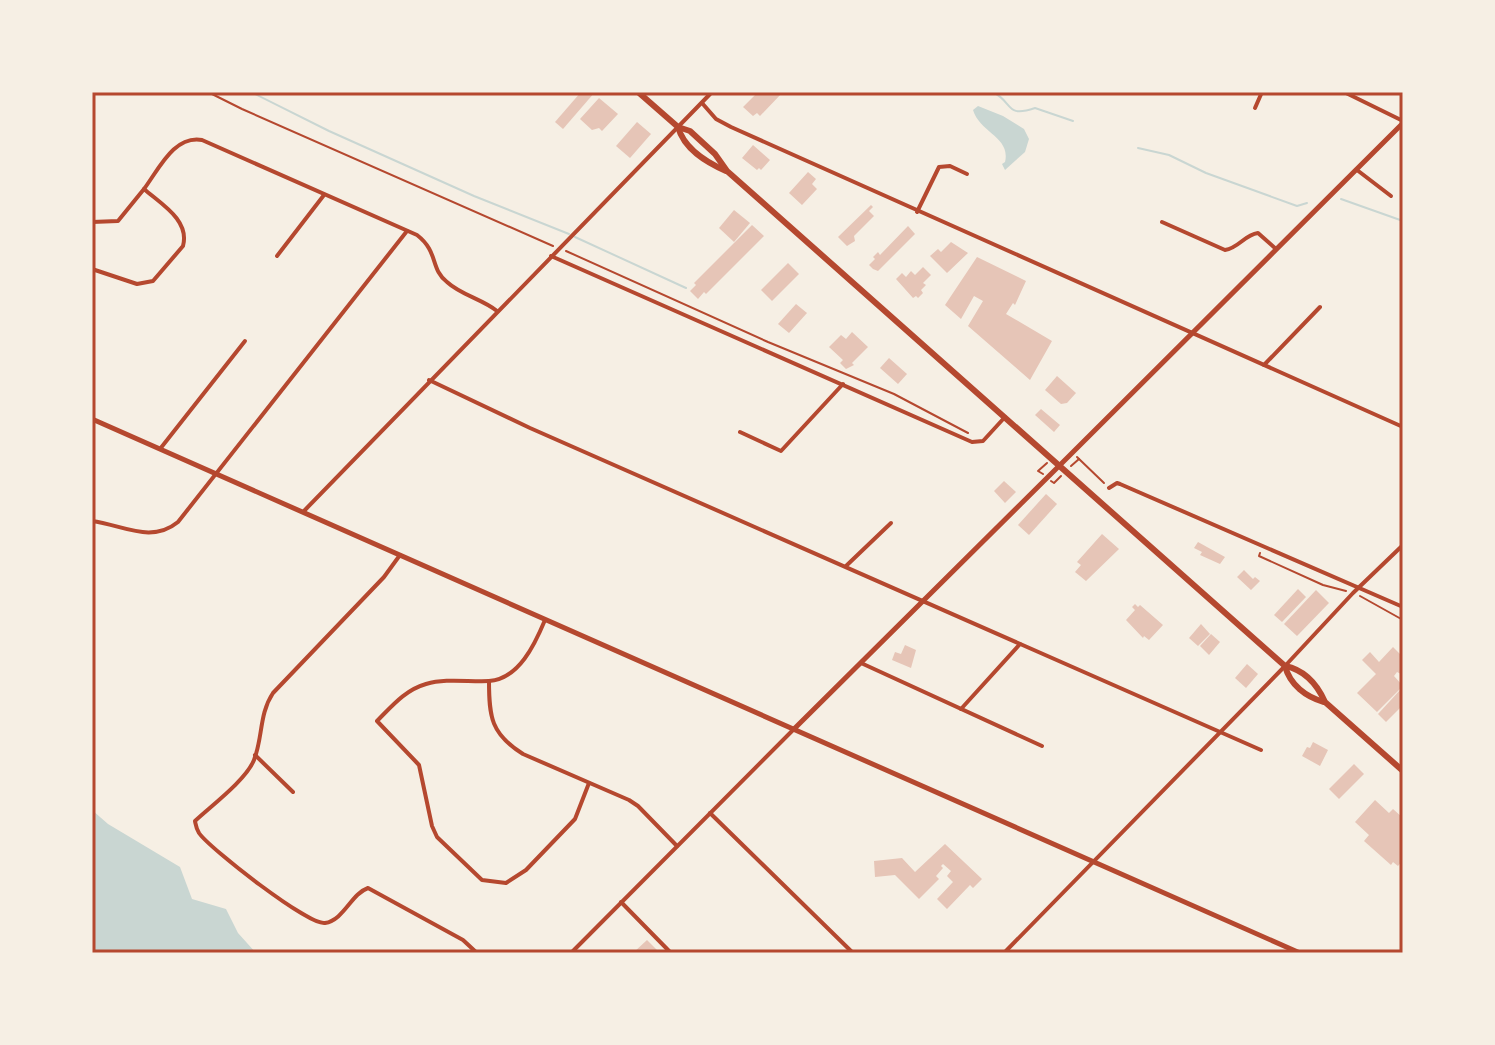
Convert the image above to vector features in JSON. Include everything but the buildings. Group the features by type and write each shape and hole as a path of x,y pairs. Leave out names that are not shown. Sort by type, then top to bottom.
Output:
{"main road":[{"path":"638,92 678,127 690,131 715,154 727,171 1285,666 1298,669 1318,688 1325,702 1403,771"},
{"path":"678,127 681,139 707,162 727,171"},
{"path":"1285,666 1288,678 1310,698 1325,702"}],"street":[{"path":"303,512 712,92"},
{"path":"1255,108 1262,92"},
{"path":"571,953 1403,122 1344,92"},
{"path":"702,103 721,123 1403,427"},
{"path":"92,222 118,221 126,215 176,146 193,138 407,231 426,242 433,253 437,270 446,282 497,311"},
{"path":"917,212 939,167 950,166 967,174"},
{"path":"1357,170 1391,196"},
{"path":"92,269 143,284 161,274 183,246 182,224 144,189"},
{"path":"277,256 324,194"},
{"path":"1162,222 1225,250 1258,233 1276,249"},
{"path":"92,521 147,534 160,532 178,522 407,231"},
{"path":"551,256 976,443 987,438 1005,417"},
{"path":"1264,365 1320,307"},
{"path":"160,449 245,341"},
{"path":"429,380 530,428 1261,750"},
{"path":"740,432 781,451 843,384"},
{"path":"92,419 1300,953"},
{"path":"1109,488 1120,484 1403,607"},
{"path":"846,566 891,523"},
{"path":"1004,953 1403,545"},
{"path":"400,555 384,577 273,693 262,715 255,755 245,774 195,821 198,832 206,840 277,897 316,922 332,920 360,890 368,888 463,940 477,953"},
{"path":"545,620 534,647 517,667 499,679 427,683 402,696 377,721 419,765 434,832 482,880 495,884 516,878 575,819 589,783"},
{"path":"961,709 1020,644"},
{"path":"861,663 1042,746"},
{"path":"489,681 491,715 499,734 509,745 638,806 677,846"},
{"path":"255,755 293,792"},
{"path":"710,813 853,953"},
{"path":"621,902 671,953"}],"path":[{"path":"208,92 551,245"},
{"path":"564,251 907,400 973,436"},
{"path":"1079,459 1109,488"},
{"path":"1263,544 1259,556 1323,585 1344,590"},
{"path":"1360,596 1403,620"}],"shaded area":[{"path":"978,106 1024,129 1029,139 1025,152 1005,170 1002,164 1006,154 1004,147 977,118 973,110"},
{"path":"92,810 108,824 180,867 192,899 226,909 238,933 256,953 92,953"}],"waterway":[{"path":"251,92 474,196 569,234"},
{"path":"993,92 1014,110 1035,108 1073,121"},
{"path":"1138,148 1169,155 1206,173 1297,206 1307,203"},
{"path":"1341,199 1403,221"},
{"path":"575,237 686,288"}]}
